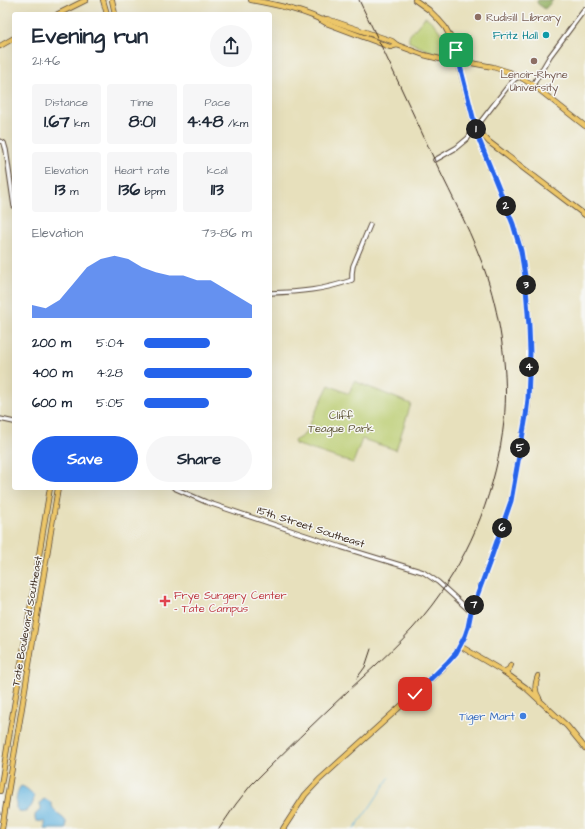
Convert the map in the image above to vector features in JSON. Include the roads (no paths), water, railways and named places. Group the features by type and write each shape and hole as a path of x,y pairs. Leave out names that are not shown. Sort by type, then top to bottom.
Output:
{"main road":[{"path":"62,12 86,0"},
{"path":"104,0 107,12"},
{"path":"112,0 115,12"},
{"path":"251,0 294,10 390,47 398,45"},
{"path":"283,829 315,784 443,668 454,656 460,646 468,627 471,612 511,501 528,405 530,353 529,326 527,291 521,251 513,224 478,137 453,42 445,27 430,10 415,0"},
{"path":"321,20 327,19 392,40 398,45 437,59 499,68 520,77 533,85 585,126"},
{"path":"0,46 12,39"},
{"path":"476,128 489,142 585,215"},
{"name":"Tate Boulevard Southeast","path":"0,791 50,490"},
{"name":"Tate Boulevard Southeast","path":"2,829 58,490"},
{"path":"460,646 504,672 525,687 569,728 585,748"},
{"path":"504,672 509,669 511,665"},
{"path":"538,676 535,690 540,701"}],"street":[{"path":"533,85 550,56 585,9"},
{"path":"435,160 463,144 514,79 520,77"},
{"path":"2,142 6,150 12,192"},
{"path":"272,293 310,291 352,280 353,266 370,225"},
{"path":"0,419 12,422"},
{"name":"15th Street Southeast","path":"179,490 206,502 341,547 423,572 441,584 471,612"}],"water":[{"path":"21,786 25,787 34,796 32,806 25,811 19,811 16,808 17,793"},
{"path":"45,799 49,801 55,811 65,820 67,825 66,829 45,829 45,822 35,820 36,813 41,809 40,804 42,800"}],"waterway":[{"path":"354,829 389,778"}],"railway":[{"path":"219,829 251,785 392,649 413,628 432,605 446,585 471,541 489,494 501,446 505,404 505,367 500,330 487,277 470,233 359,0"},
{"path":"357,678 365,667 371,649"}],"place":[{"name":"Rudisill Library","path":"478,17"},
{"name":"Fritz Hall","path":"546,35"},
{"name":"Lenoir-Rhyne University","path":"534,61"},
{"name":"Frye Surgery Center - Tate Campus","path":"165,601"},
{"name":"Tiger Mart","path":"523,716"}],"park label":[{"name":"Cliff Teague Park","path":"341,421"}]}
